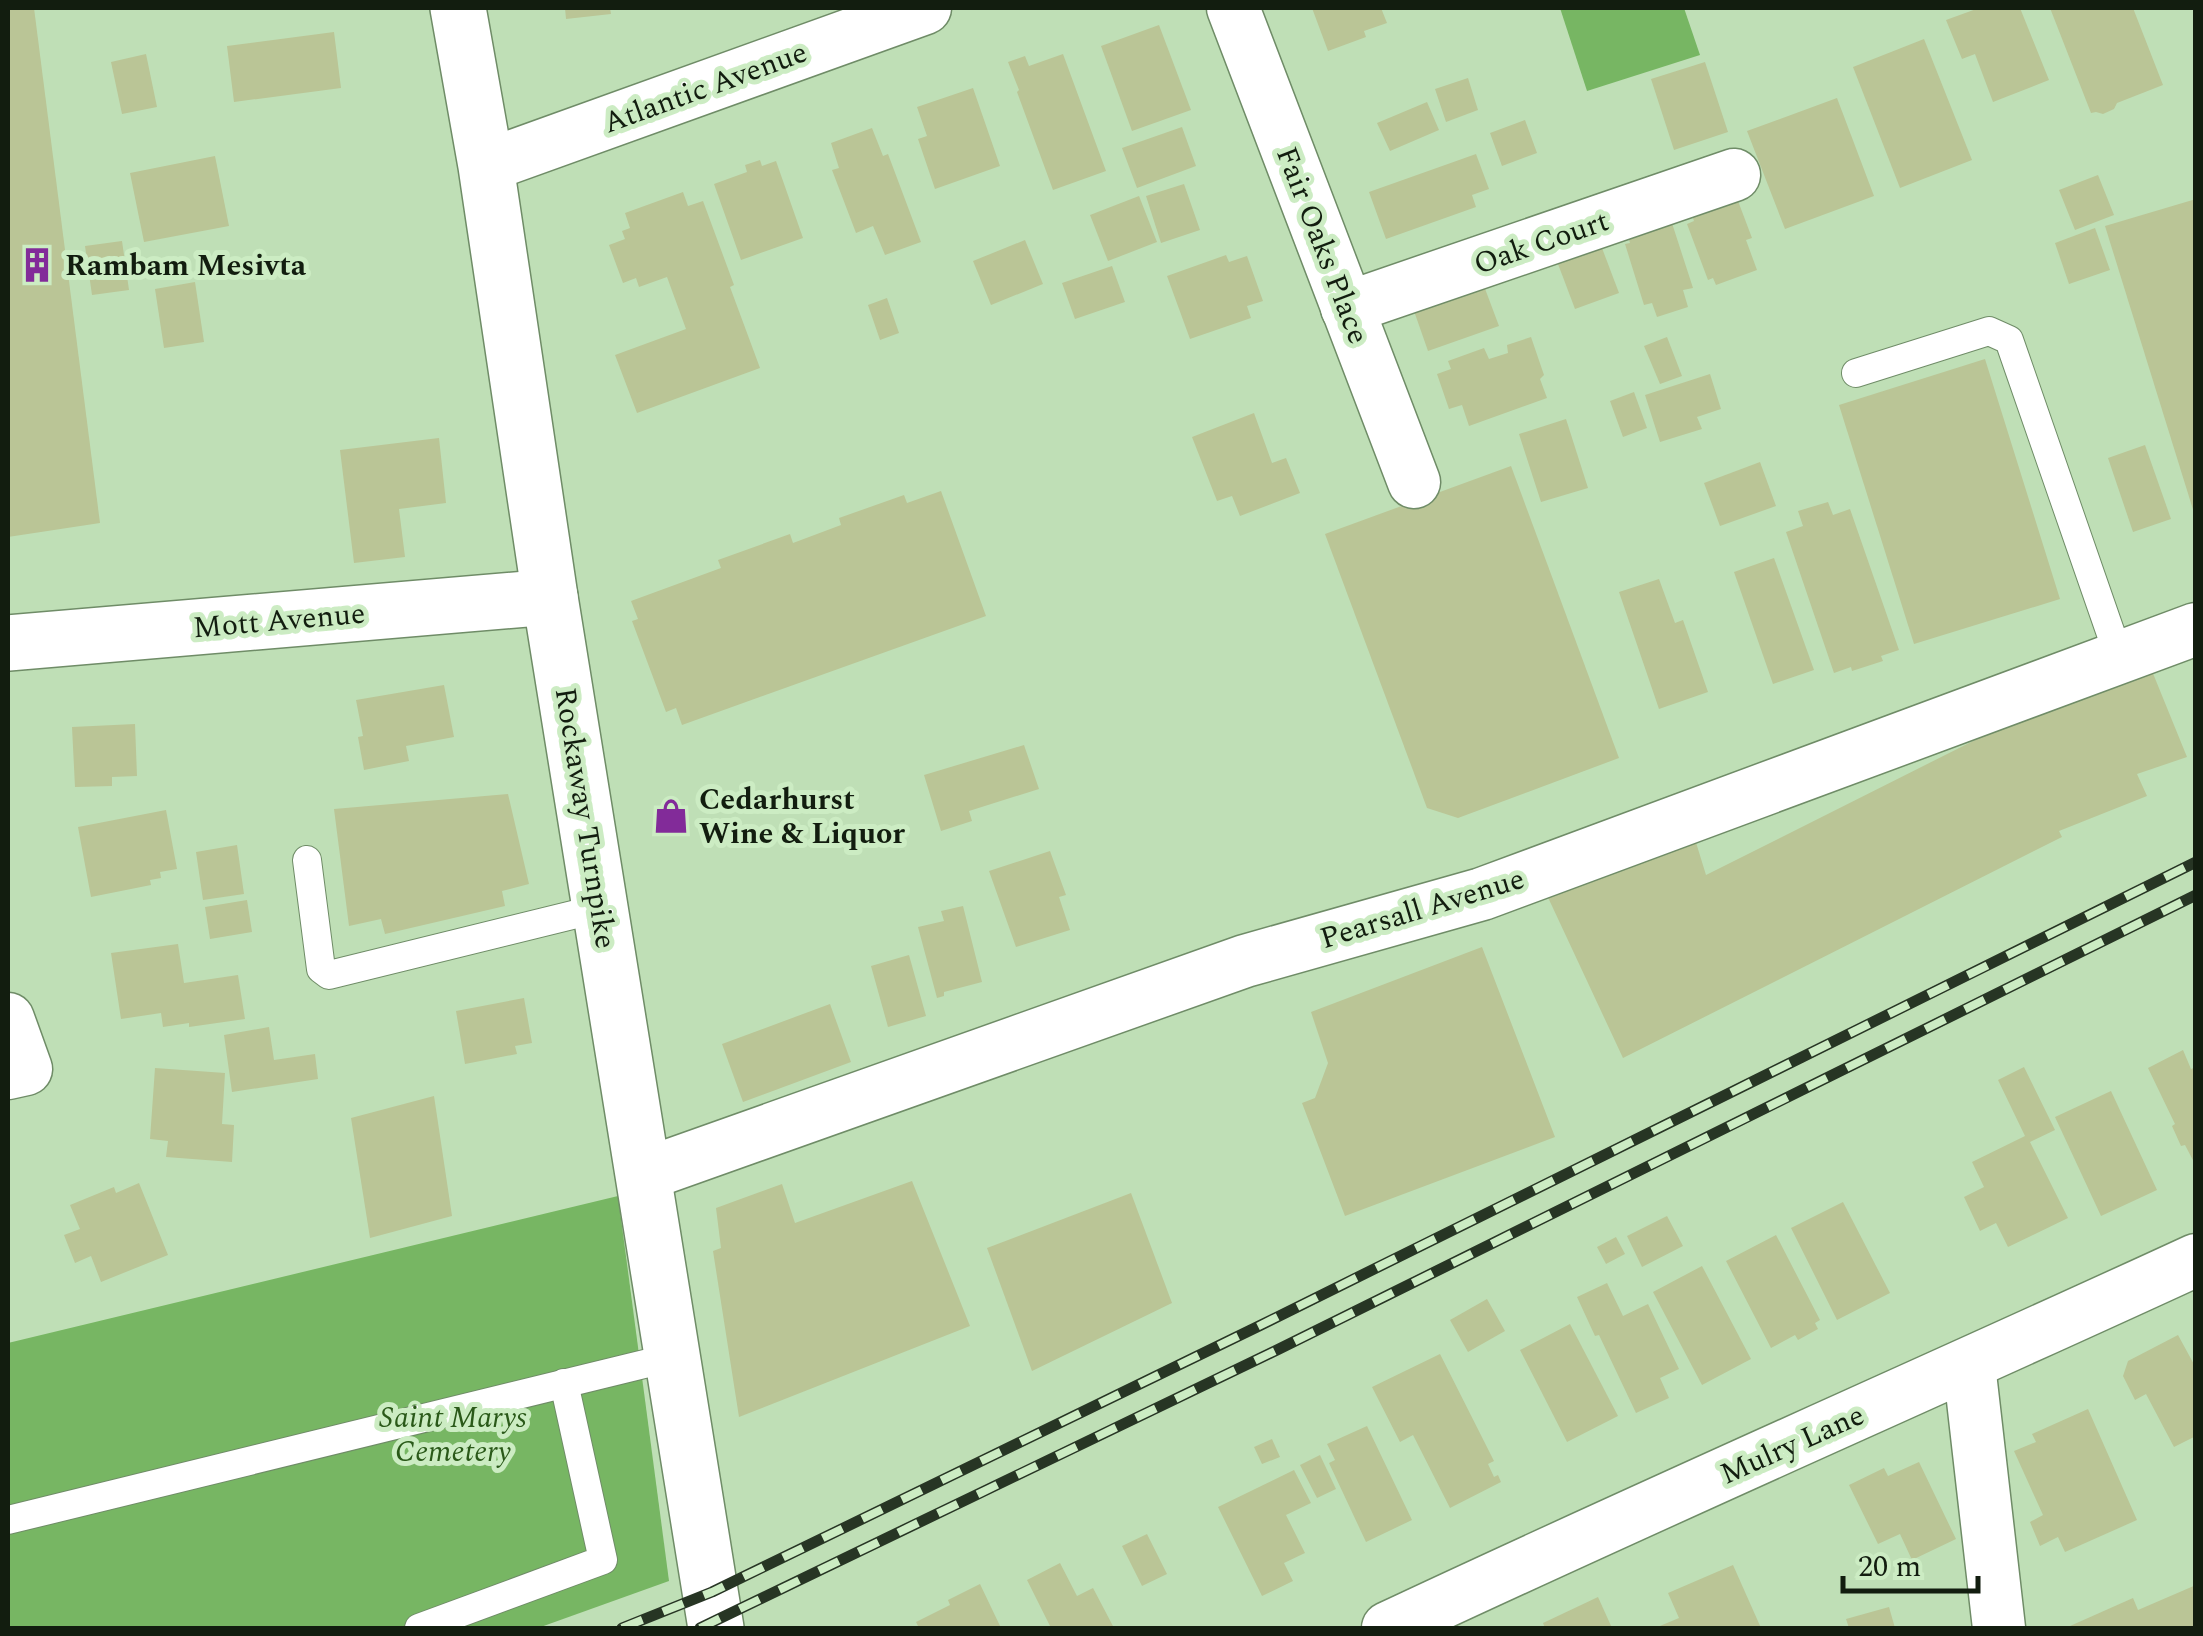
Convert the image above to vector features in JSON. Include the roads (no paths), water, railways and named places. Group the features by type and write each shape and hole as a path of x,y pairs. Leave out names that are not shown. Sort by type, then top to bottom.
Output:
{"main road":[{"name":"Rockaway Turnpike","path":"458,8 716,1628"},
{"name":"Mott Avenue","path":"8,643 550,597"}],"street":[{"name":"Atlantic Avenue","path":"486,166 925,8"},
{"name":"Fair Oaks Place","path":"1233,8 1414,482"},
{"name":"Oak Court","path":"1348,308 1734,175"},
{"name":"Pearsall Avenue","path":"643,1175 1245,960 1482,894 2196,628"},
{"path":"8,1019 26,1069 8,1073"},
{"name":"Mulry Lane","path":"1388,1628 2196,1260"},
{"path":"1968,1365 1999,1628"}],"lane":[{"path":"1856,374 1989,331 2010,340 2119,657"},
{"path":"307,860 320,968 329,975 601,908"},
{"path":"8,1520 672,1356"},
{"path":"419,1628 602,1560 564,1383"}],"railway":[{"path":"622,1628 712,1592 1259,1326 2196,862"},
{"path":"700,1628 1279,1349 2196,895"}],"place":[{"name":"Rambam Mesivta","path":"37,265"},
{"name":"Cedarhurst Wine & Liquor","path":"671,816"}],"park label":[{"name":"Saint Marys Cemetery","path":"453,1434"}]}
